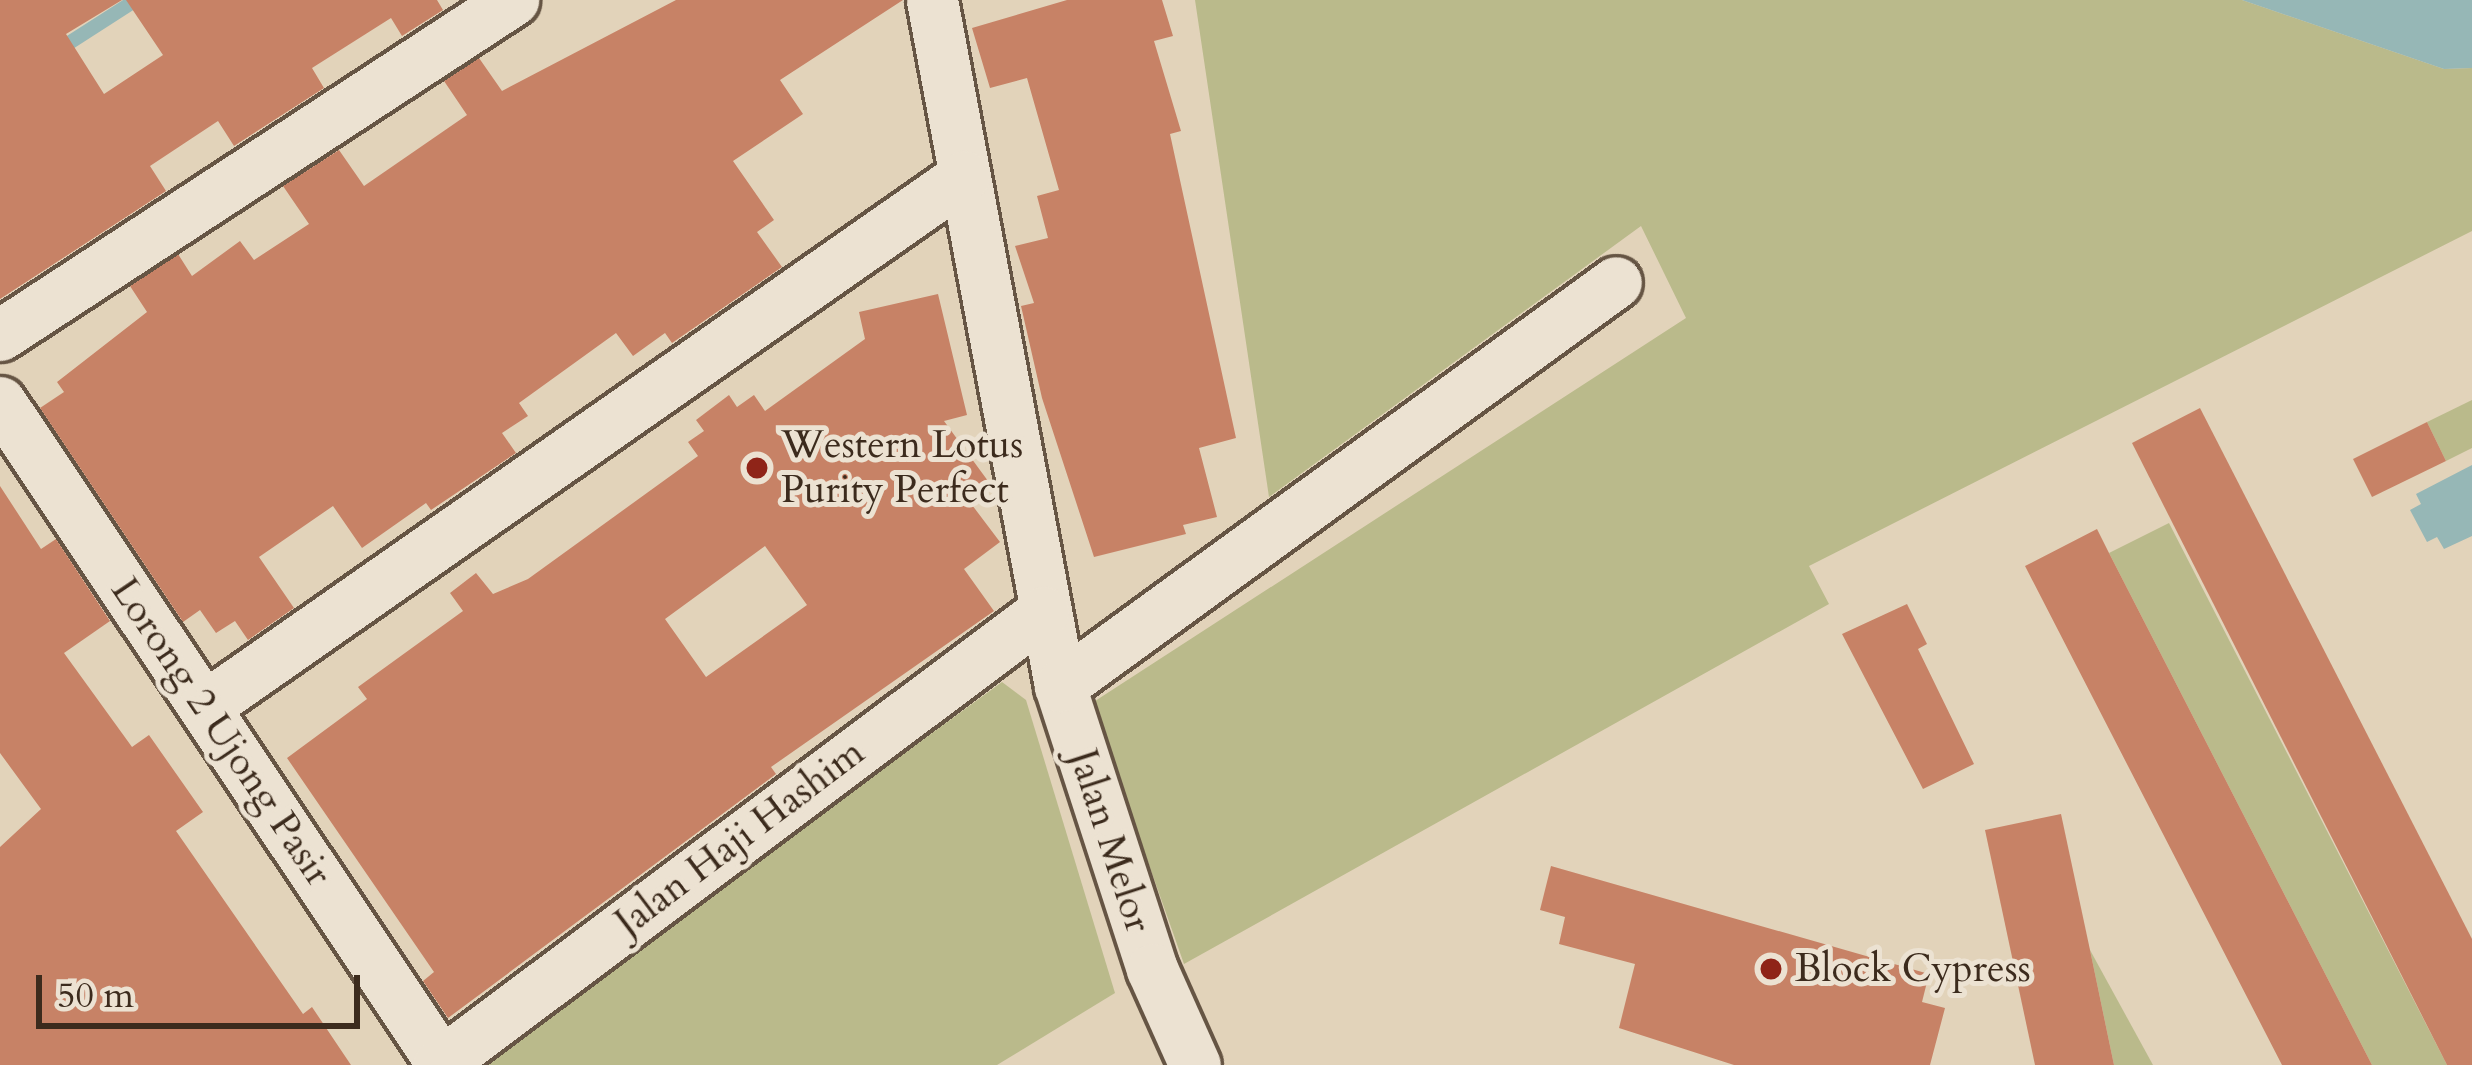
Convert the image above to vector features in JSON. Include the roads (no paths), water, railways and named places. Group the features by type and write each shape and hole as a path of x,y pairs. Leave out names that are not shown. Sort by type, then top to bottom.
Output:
{"street":[{"path":"0,335 513,0"},
{"name":"Jalan Melor","path":"932,0 1060,686 1145,949 1195,1065"},
{"path":"204,707 964,176"},
{"path":"1060,686 1616,283"},
{"name":"Lorong 2 Ujong Pasir","path":"0,402 440,1064"},
{"name":"Jalan Haji Hashim","path":"440,1064 1043,612"}],"water":[{"path":"2242,0 2472,0 2472,68 2444,69"},
{"path":"2472,465 2472,536 2444,549 2437,537 2427,542 2410,510 2421,504 2416,494"}],"waterway":[{"path":"55,52 136,0"}],"place":[{"name":"Western Lotus Purity Perfect","path":"757,468"},
{"name":"Block Cypress","path":"1771,969"}]}
